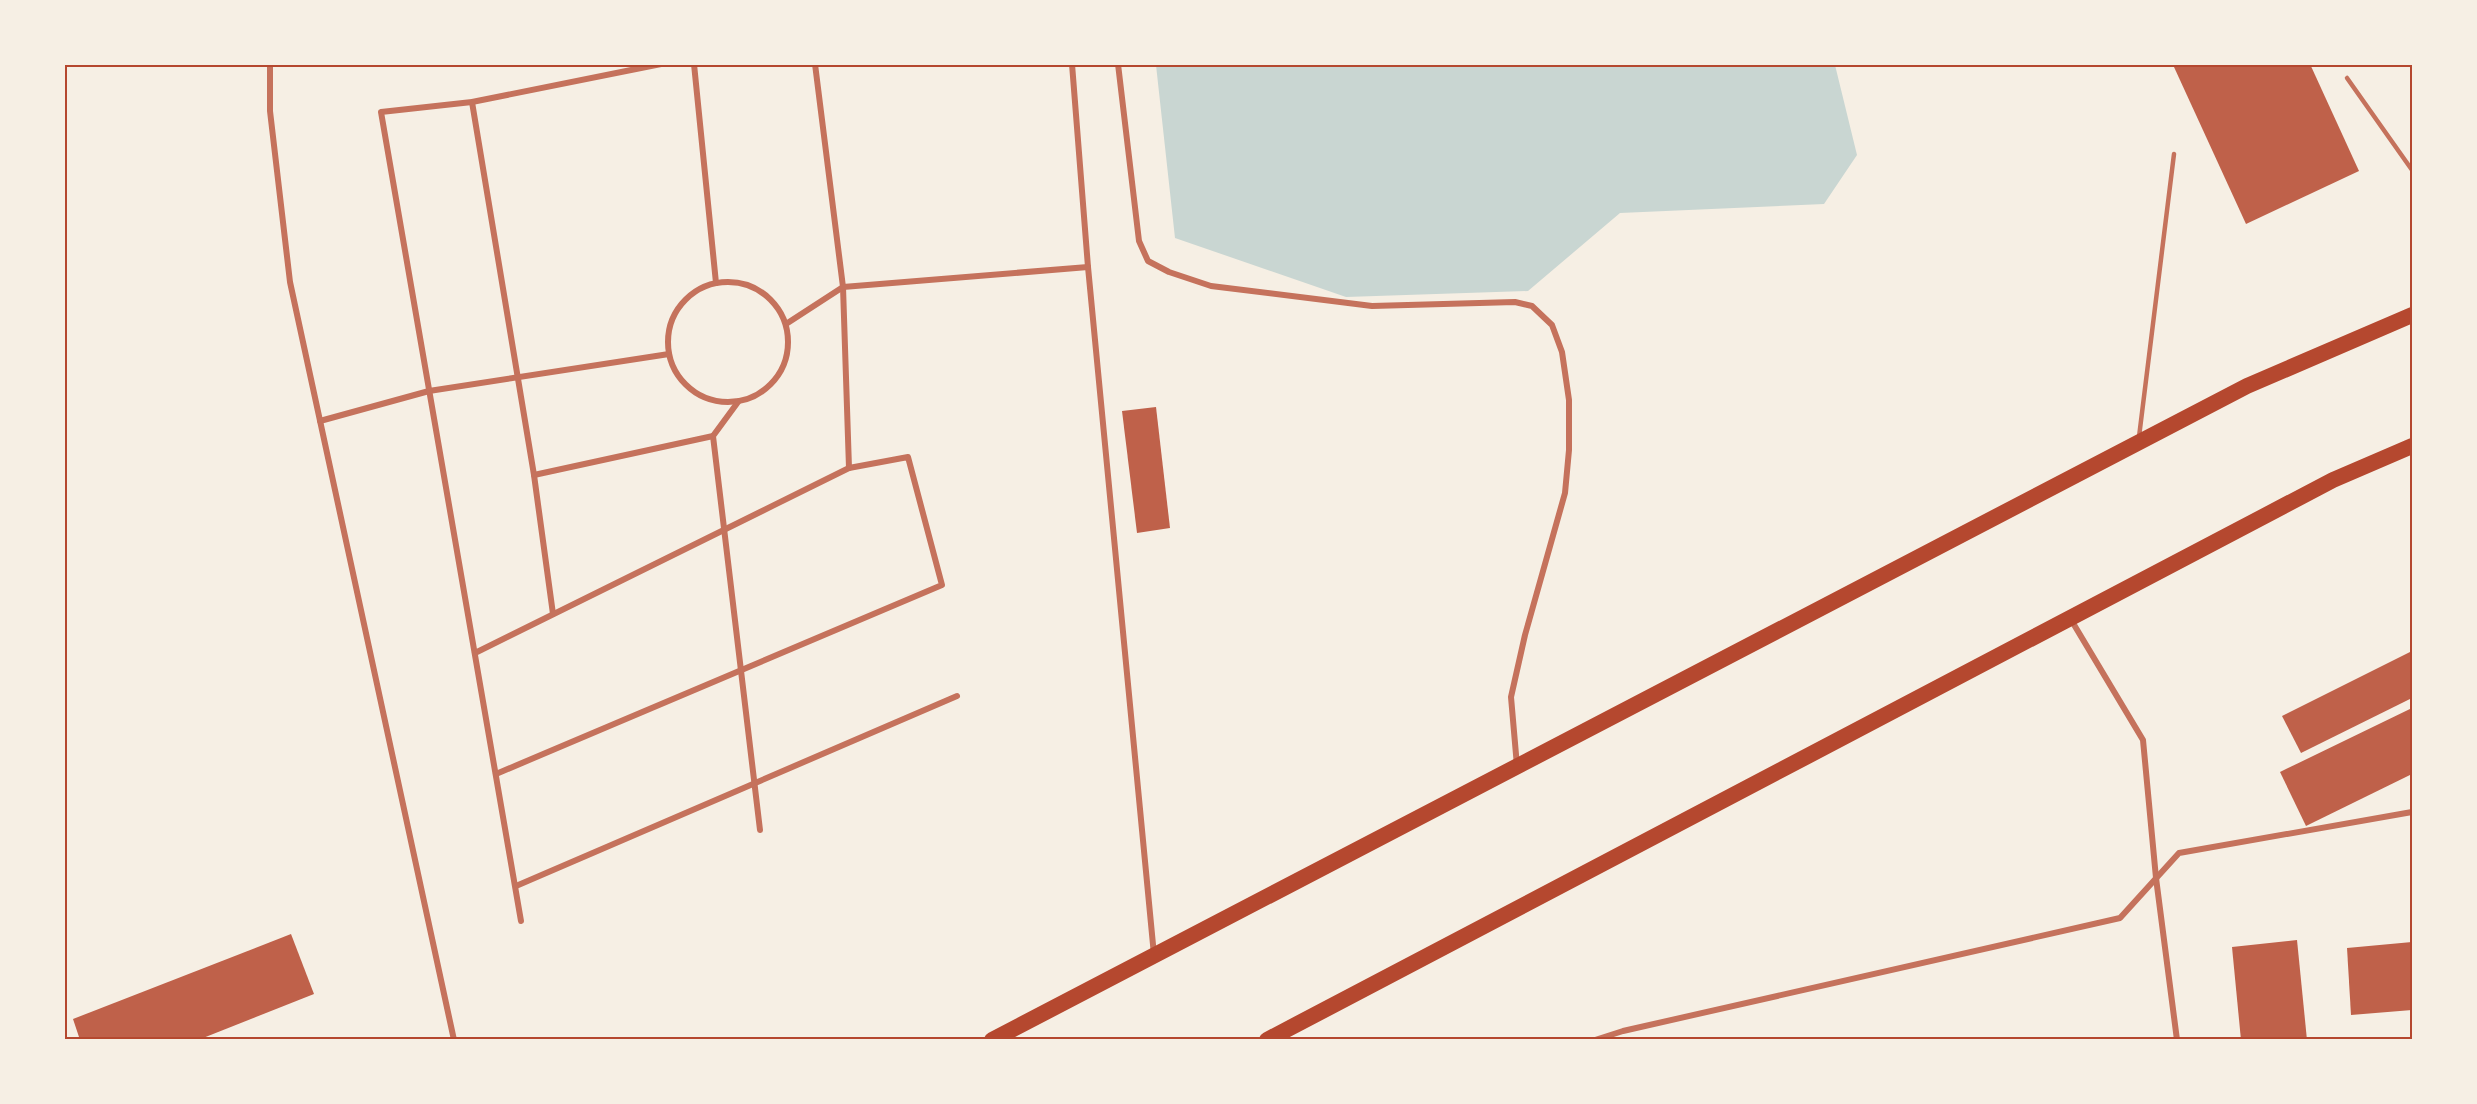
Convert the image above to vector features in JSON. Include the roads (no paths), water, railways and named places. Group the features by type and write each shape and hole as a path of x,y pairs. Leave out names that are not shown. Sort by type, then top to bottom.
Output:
{"highway":[{"path":"992,1040 2247,386 2412,315"},
{"path":"1267,1040 1288,1035 2070,617 2333,480 2412,446"}],"street":[{"path":"270,64 270,111 290,282 453,1040"},
{"path":"521,921 381,112 472,102 661,64"},
{"path":"694,64 716,283"},
{"path":"815,64 843,287 849,468"},
{"path":"1072,64 1088,267 1154,955"},
{"path":"1118,64 1139,241 1148,261 1169,272 1212,286 1372,306 1515,302 1532,306 1552,325 1562,352 1567,391 1569,450 1565,493 1525,635 1511,697 1517,766"},
{"path":"472,102 534,475 554,614"},
{"path":"786,324 843,287 1088,267"},
{"path":"733,282 751,286 766,295 778,308 786,324 788,344 784,364 773,382 757,395 738,402 719,402 702,396 687,386 676,371 669,354 669,335 674,317 684,302 698,290 716,283 733,282"},
{"path":"320,421 429,391 669,354"},
{"path":"534,475 713,436 738,402"},
{"path":"713,436 760,830"},
{"path":"475,653 849,468 908,457 942,585 496,774"},
{"path":"2070,617 2143,740 2156,878 2177,1040"},
{"path":"516,886 957,696"},
{"path":"1595,1040 1623,1031 2120,918 2179,853 2412,812"}],"lane":[{"path":"2346,78 2412,170"},
{"path":"2139,443 2174,154"}]}
